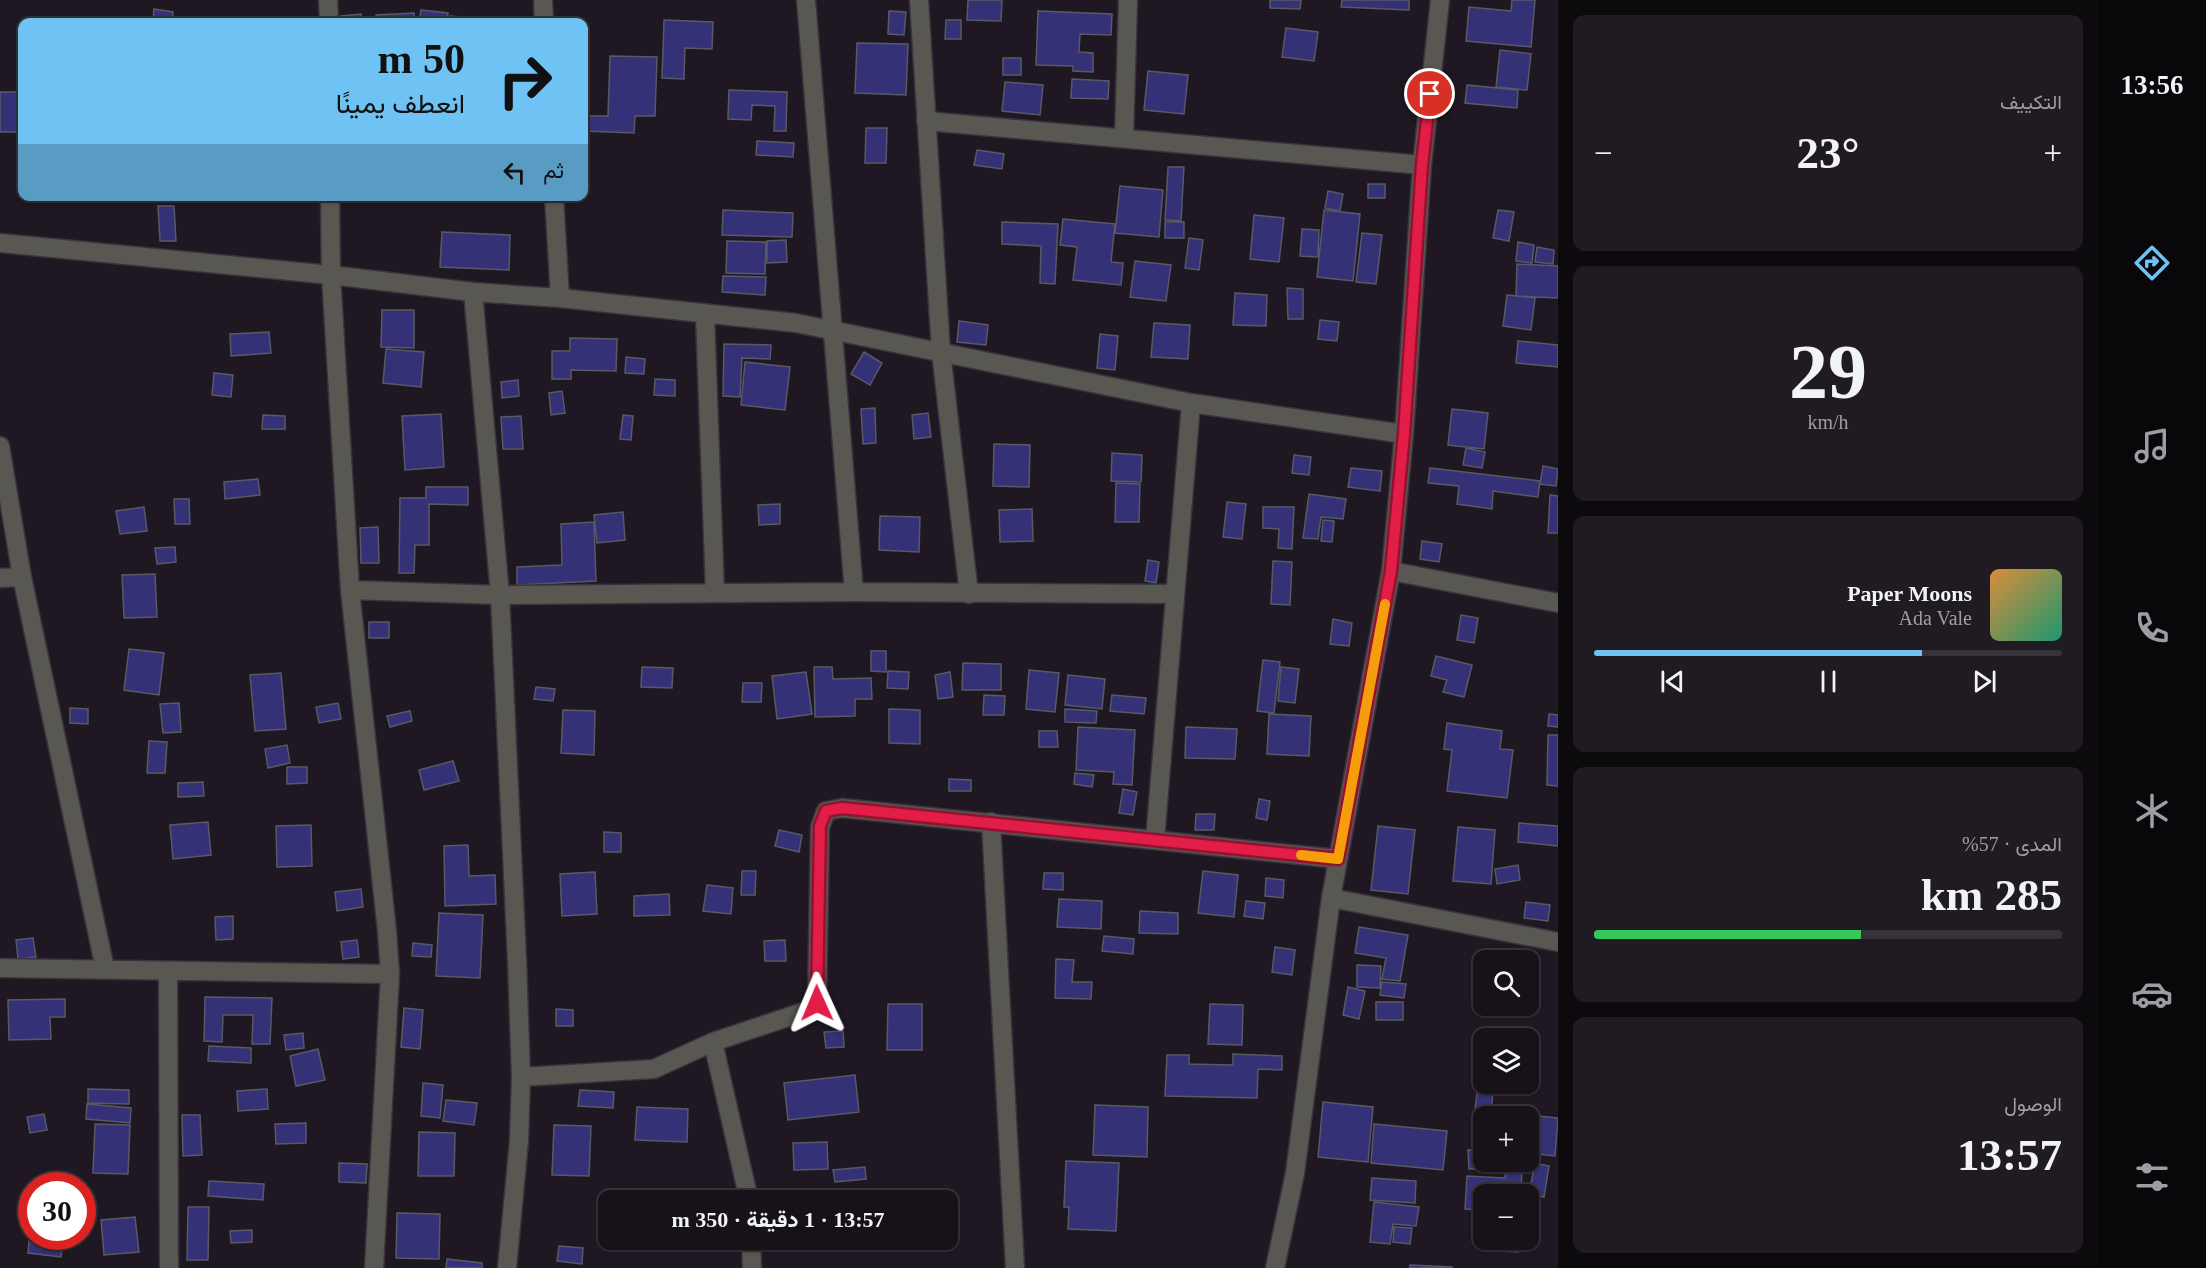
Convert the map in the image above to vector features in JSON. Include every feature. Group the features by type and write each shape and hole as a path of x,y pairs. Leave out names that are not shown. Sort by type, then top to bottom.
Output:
{"street":[{"path":"328,0 329,18"},
{"path":"543,0 544,18"},
{"path":"806,0 839,432 854,592"},
{"path":"920,0 941,352 969,594"},
{"path":"1124,137 1128,0"},
{"path":"1275,1268 1295,1173 1331,898 1391,571 1404,434 1422,165 1440,0"},
{"path":"926,121 1422,165"},
{"path":"330,201 331,275 350,590 390,974 374,1268"},
{"path":"554,201 560,298"},
{"path":"0,243 796,323 1191,403 1404,434"},
{"path":"473,292 500,595 521,1077 519,1141 507,1268"},
{"path":"705,314 715,593"},
{"path":"1155,840 1191,403"},
{"path":"0,446 22,577 105,969"},
{"path":"1391,571 1558,603"},
{"path":"0,578 22,577"},
{"path":"350,590 500,595 854,592 1174,594"},
{"path":"521,1077 654,1069 713,1042 806,1011 817,1003 820,826 826,811 842,808 1338,859"},
{"path":"991,822 1015,1268"},
{"path":"1331,898 1558,942"},
{"path":"0,968 390,974"},
{"path":"168,971 170,1268"},
{"path":"713,1042 747,1190"},
{"path":"751,1250 752,1268"}],"building":[{"path":"968,0 1002,0 1001,21 967,20"},
{"path":"1270,0 1301,0 1300,9 1270,8"},
{"path":"1342,0 1409,0 1409,10 1341,7"},
{"path":"1512,0 1535,0 1531,47 1466,41 1469,7 1511,11"},
{"path":"154,9 173,12 172,18 153,18"},
{"path":"421,10 448,13 447,18 420,18"},
{"path":"889,11 906,12 904,35 888,34"},
{"path":"1038,11 1112,14 1111,35 1080,34 1079,52 1093,53 1093,72 1073,71 1073,66 1036,65"},
{"path":"414,13 415,18 376,18 376,15"},
{"path":"361,14 362,18 341,18 341,16"},
{"path":"664,20 713,22 712,49 685,48 684,79 662,78"},
{"path":"946,20 961,20 961,39 945,39"},
{"path":"1286,28 1318,32 1314,61 1282,57"},
{"path":"857,43 908,44 906,95 855,93"},
{"path":"1500,50 1531,54 1527,90 1496,87"},
{"path":"610,56 657,57 655,116 635,116 634,133 588,131 588,116 608,116"},
{"path":"1003,58 1021,58 1021,75 1003,75"},
{"path":"1148,71 1188,75 1184,114 1144,110"},
{"path":"1072,79 1109,81 1108,99 1071,98"},
{"path":"1005,82 1043,85 1040,115 1002,111"},
{"path":"1467,85 1518,90 1517,108 1465,103"},
{"path":"729,90 787,92 786,131 774,131 775,106 752,105 751,120 728,119"},
{"path":"0,92 18,92 18,132 0,132"},
{"path":"866,128 887,128 886,163 865,163"},
{"path":"757,141 794,143 793,157 756,155"},
{"path":"977,150 1004,154 1002,169 974,165"},
{"path":"1168,167 1184,167 1181,221 1165,220"},
{"path":"1368,184 1385,184 1385,198 1368,198"},
{"path":"1120,186 1163,190 1159,237 1115,233"},
{"path":"1328,191 1343,194 1340,211 1325,208"},
{"path":"158,206 174,206 176,241 160,241"},
{"path":"723,210 793,213 792,237 722,235"},
{"path":"1324,210 1360,214 1353,281 1317,277"},
{"path":"1498,210 1514,212 1509,241 1493,238"},
{"path":"1254,215 1284,218 1279,262 1250,259"},
{"path":"1063,219 1115,224 1111,262 1123,263 1121,285 1073,280 1077,247 1060,245"},
{"path":"1002,222 1058,224 1055,284 1040,283 1041,246 1002,244"},
{"path":"1165,222 1184,222 1184,238 1165,238"},
{"path":"1302,229 1319,230 1318,257 1300,256"},
{"path":"442,232 510,235 509,270 440,267"},
{"path":"1362,233 1382,235 1376,284 1356,282"},
{"path":"1189,238 1203,240 1199,270 1185,268"},
{"path":"786,240 787,262 767,263 767,241"},
{"path":"727,241 766,242 765,274 726,273"},
{"path":"1518,242 1534,245 1532,263 1516,261"},
{"path":"1537,247 1554,250 1553,264 1535,262"},
{"path":"1135,261 1171,265 1166,301 1130,297"},
{"path":"1517,264 1558,266 1558,298 1516,296"},
{"path":"723,276 766,277 765,295 722,292"},
{"path":"1287,288 1303,289 1303,319 1288,319"},
{"path":"1235,293 1267,295 1266,326 1233,325"},
{"path":"1507,295 1535,298 1531,330 1503,326"},
{"path":"382,310 414,310 414,348 381,347"},
{"path":"1320,320 1339,322 1337,341 1318,339"},
{"path":"959,321 988,325 986,345 957,342"},
{"path":"1154,323 1190,325 1188,359 1151,357"},
{"path":"269,332 271,353 231,356 230,334"},
{"path":"1100,334 1118,336 1115,370 1097,368"},
{"path":"570,338 617,339 616,371 571,370 571,379 552,379 552,351 570,351"},
{"path":"1518,341 1558,345 1558,367 1516,363"},
{"path":"724,344 771,345 770,359 742,358 740,397 723,396"},
{"path":"386,349 424,352 421,387 383,383"},
{"path":"864,352 882,363 870,385 851,374"},
{"path":"626,357 645,359 644,374 625,373"},
{"path":"745,362 790,367 785,410 741,405"},
{"path":"214,373 233,375 231,397 212,395"},
{"path":"655,379 675,380 675,396 654,395"},
{"path":"518,380 519,396 502,398 501,382"},
{"path":"562,391 565,413 551,415 549,393"},
{"path":"875,408 876,443 863,444 861,409"},
{"path":"1452,409 1488,413 1484,449 1448,445"},
{"path":"928,413 931,437 914,439 912,415"},
{"path":"441,414 444,467 405,470 402,416"},
{"path":"263,415 285,416 285,429 262,429"},
{"path":"623,415 633,416 631,440 620,439"},
{"path":"521,416 523,449 503,449 501,417"},
{"path":"994,444 1030,445 1029,487 993,486"},
{"path":"1466,448 1485,452 1482,468 1463,465"},
{"path":"1112,453 1142,455 1141,482 1111,481"},
{"path":"1294,455 1311,457 1309,475 1292,473"},
{"path":"1543,466 1558,469 1556,486 1540,484"},
{"path":"1351,468 1382,471 1380,491 1348,487"},
{"path":"1430,468 1540,481 1538,497 1493,491 1492,509 1457,504 1459,486 1428,483"},
{"path":"258,479 260,495 225,499 224,482"},
{"path":"1116,483 1140,484 1139,522 1115,522"},
{"path":"426,487 468,487 468,505 429,504 429,545 415,545 414,573 399,573 400,498 426,498"},
{"path":"1309,494 1346,499 1343,519 1321,517 1318,539 1303,538"},
{"path":"1550,495 1558,496 1558,533 1548,533"},
{"path":"174,499 189,499 190,524 175,524"},
{"path":"1227,502 1246,504 1242,539 1223,537"},
{"path":"780,504 780,524 759,525 758,505"},
{"path":"144,507 147,531 120,534 116,511"},
{"path":"1263,507 1294,507 1292,549 1278,548 1279,529 1263,528"},
{"path":"1032,509 1033,541 1000,542 999,510"},
{"path":"623,512 625,540 597,543 594,515"},
{"path":"880,516 920,517 919,552 879,550"},
{"path":"1323,520 1334,521 1332,542 1321,541"},
{"path":"594,522 596,581 517,585 517,567 562,565 561,524"},
{"path":"378,527 379,563 361,563 360,528"},
{"path":"1422,541 1442,544 1439,562 1420,559"},
{"path":"175,547 176,562 157,564 155,548"},
{"path":"1148,560 1159,562 1156,583 1145,581"},
{"path":"1273,561 1292,562 1290,605 1271,604"},
{"path":"155,574 157,617 124,618 122,575"},
{"path":"1461,615 1478,618 1474,643 1457,640"},
{"path":"1333,619 1352,623 1349,646 1330,644"},
{"path":"369,622 389,622 389,638 369,638"},
{"path":"129,649 164,653 159,695 124,690"},
{"path":"871,651 886,651 886,672 871,671"},
{"path":"1436,656 1472,665 1464,697 1443,692 1447,680 1431,676"},
{"path":"1263,660 1280,662 1274,713 1257,711"},
{"path":"963,663 1001,664 1001,690 962,690"},
{"path":"642,667 673,668 672,688 641,687"},
{"path":"814,667 832,667 833,679 871,678 872,699 855,699 855,716 815,717"},
{"path":"1281,667 1299,669 1295,703 1278,701"},
{"path":"1029,670 1059,673 1055,712 1026,709"},
{"path":"888,671 909,672 908,689 887,688"},
{"path":"806,672 812,714 777,719 772,676"},
{"path":"950,672 953,697 938,699 935,675"},
{"path":"281,673 286,729 255,731 250,675"},
{"path":"1068,675 1105,679 1102,709 1065,705"},
{"path":"743,683 762,683 761,702 742,702"},
{"path":"536,687 555,689 553,701 534,699"},
{"path":"984,695 1005,696 1004,715 983,715"},
{"path":"1112,695 1146,698 1144,714 1110,711"},
{"path":"179,703 181,732 163,733 160,704"},
{"path":"338,703 341,719 319,723 316,707"},
{"path":"70,708 88,709 88,724 70,723"},
{"path":"889,709 920,710 920,744 889,743"},
{"path":"1065,709 1097,711 1096,723 1065,722"},
{"path":"563,710 595,711 594,755 561,753"},
{"path":"410,711 412,721 390,727 387,716"},
{"path":"1269,714 1311,716 1309,756 1267,754"},
{"path":"1549,714 1558,715 1558,727 1548,726"},
{"path":"1447,723 1502,731 1500,749 1513,750 1507,798 1447,791 1452,750 1444,749"},
{"path":"1078,727 1135,730 1132,785 1113,784 1114,772 1076,770"},
{"path":"1186,727 1237,729 1235,759 1185,758"},
{"path":"1039,731 1057,731 1058,747 1039,747"},
{"path":"1548,735 1558,735 1558,786 1547,785"},
{"path":"149,741 167,742 165,773 147,773"},
{"path":"287,745 290,763 268,768 265,749"},
{"path":"453,761 459,781 424,790 419,770"},
{"path":"287,767 307,767 307,783 287,784"},
{"path":"1075,773 1094,775 1092,787 1074,784"},
{"path":"949,779 971,780 971,791 949,791"},
{"path":"203,782 204,796 178,797 178,783"},
{"path":"1123,789 1137,792 1133,815 1119,813"},
{"path":"1259,799 1270,801 1267,820 1256,818"},
{"path":"1196,814 1215,814 1214,830 1195,830"},
{"path":"208,822 211,855 173,859 170,825"},
{"path":"1519,823 1558,826 1558,846 1518,842"},
{"path":"311,825 312,866 277,867 276,826"},
{"path":"1378,826 1415,830 1408,894 1371,890"},
{"path":"1458,827 1495,830 1491,884 1453,881"},
{"path":"779,830 802,835 799,852 775,846"},
{"path":"604,832 621,833 621,852 604,852"},
{"path":"468,845 469,876 495,875 496,904 445,906 444,846"},
{"path":"1518,865 1520,880 1497,884 1495,869"},
{"path":"742,871 756,871 755,895 741,895"},
{"path":"1203,871 1238,875 1234,917 1198,913"},
{"path":"595,872 597,914 562,916 560,874"},
{"path":"1044,873 1063,873 1063,890 1043,889"},
{"path":"1266,878 1284,880 1283,898 1265,896"},
{"path":"707,885 733,888 731,914 703,911"},
{"path":"361,889 363,907 337,911 335,892"},
{"path":"669,894 670,915 634,916 634,896"},
{"path":"1059,899 1102,901 1101,929 1057,927"},
{"path":"1246,901 1265,903 1263,919 1244,916"},
{"path":"1526,902 1550,905 1548,921 1524,918"},
{"path":"1140,911 1178,913 1178,934 1139,933"},
{"path":"439,913 483,915 480,978 436,976"},
{"path":"233,916 233,939 216,940 215,917"},
{"path":"1359,927 1408,935 1400,981 1382,979 1386,958 1355,953"},
{"path":"1104,936 1134,939 1133,954 1102,951"},
{"path":"33,938 36,957 18,959 16,940"},
{"path":"357,940 359,957 343,959 341,942"},
{"path":"785,940 786,961 765,961 764,941"},
{"path":"413,943 432,945 431,957 412,956"},
{"path":"1275,947 1295,950 1292,975 1272,972"},
{"path":"1056,959 1074,960 1072,982 1092,982 1091,999 1055,998"},
{"path":"1357,965 1381,966 1380,988 1357,987"},
{"path":"1382,982 1406,984 1404,998 1380,995"},
{"path":"1348,987 1365,991 1359,1019 1343,1015"},
{"path":"205,997 272,998 270,1044 252,1044 253,1015 223,1015 222,1042 204,1041"},
{"path":"65,999 65,1017 50,1017 51,1039 9,1040 8,1000"},
{"path":"1376,1002 1403,1002 1403,1020 1376,1020"},
{"path":"888,1004 922,1004 922,1050 887,1050"},
{"path":"1210,1004 1243,1005 1242,1045 1208,1044"},
{"path":"404,1008 423,1010 420,1049 401,1047"},
{"path":"556,1009 573,1010 573,1026 556,1026"},
{"path":"843,1031 844,1047 826,1048 824,1032"},
{"path":"303,1033 304,1048 286,1050 284,1035"},
{"path":"209,1046 251,1048 251,1063 208,1061"},
{"path":"318,1049 325,1080 296,1086 290,1056"},
{"path":"1233,1054 1282,1056 1282,1070 1258,1069 1257,1098 1165,1096 1167,1055 1189,1055 1189,1064 1233,1065"},
{"path":"855,1075 859,1112 788,1120 784,1083"},
{"path":"423,1083 443,1085 440,1118 421,1116"},
{"path":"88,1089 129,1090 129,1104 88,1103"},
{"path":"267,1089 268,1109 238,1111 237,1091"},
{"path":"580,1090 614,1092 613,1108 578,1106"},
{"path":"1477,1094 1493,1094 1492,1106 1475,1106"},
{"path":"446,1100 477,1103 474,1125 443,1121"},
{"path":"1323,1102 1373,1107 1368,1162 1318,1157"},
{"path":"87,1104 131,1108 130,1123 86,1119"},
{"path":"1095,1105 1148,1107 1147,1157 1093,1155"},
{"path":"637,1107 688,1109 687,1142 635,1140"},
{"path":"44,1114 47,1130 30,1133 27,1117"},
{"path":"182,1115 200,1115 202,1155 183,1156"},
{"path":"1539,1116 1558,1118 1555,1156 1539,1154"},
{"path":"306,1123 306,1143 276,1144 275,1124"},
{"path":"95,1124 130,1125 128,1174 93,1172"},
{"path":"1374,1124 1447,1131 1443,1170 1371,1163"},
{"path":"554,1125 591,1126 589,1176 552,1175"},
{"path":"419,1132 455,1133 454,1176 418,1176"},
{"path":"827,1142 828,1169 794,1170 793,1143"},
{"path":"1468,1150 1473,1150 1473,1169 1469,1169"},
{"path":"1066,1161 1119,1163 1116,1231 1068,1229 1069,1207 1064,1207"},
{"path":"339,1163 367,1164 366,1183 339,1182"},
{"path":"1539,1164 1549,1166 1544,1197 1539,1196 1539,1184 1531,1184 1533,1172 1539,1172"},
{"path":"865,1167 866,1179 835,1182 833,1170"},
{"path":"1505,1172 1522,1172 1521,1184 1473,1184 1473,1209 1465,1209 1467,1176 1505,1178"},
{"path":"1372,1178 1416,1181 1415,1203 1370,1200"},
{"path":"209,1181 264,1184 263,1200 208,1196"},
{"path":"1374,1202 1419,1207 1416,1226 1393,1224 1390,1244 1370,1242"},
{"path":"188,1207 209,1207 208,1260 187,1260"},
{"path":"397,1213 440,1214 439,1259 396,1258"},
{"path":"135,1217 139,1252 104,1255 101,1220"},
{"path":"1394,1227 1412,1228 1410,1244 1393,1242"},
{"path":"252,1230 252,1242 231,1243 230,1231"},
{"path":"559,1246 583,1248 582,1264 557,1261"},
{"path":"28,1250 62,1250 61,1257 28,1253"},
{"path":"1497,1250 1518,1250 1518,1252"},
{"path":"447,1259 482,1263 482,1268 446,1268"},
{"path":"1410,1265 1452,1267 1452,1268 1410,1268"}],"slow traffic":[{"path":"1301,855 1338,859 1385,604"}],"route":[{"path":"817,1003 820,826 826,811 842,808 1338,859 1391,571 1404,434 1422,165 1430,94"}]}
